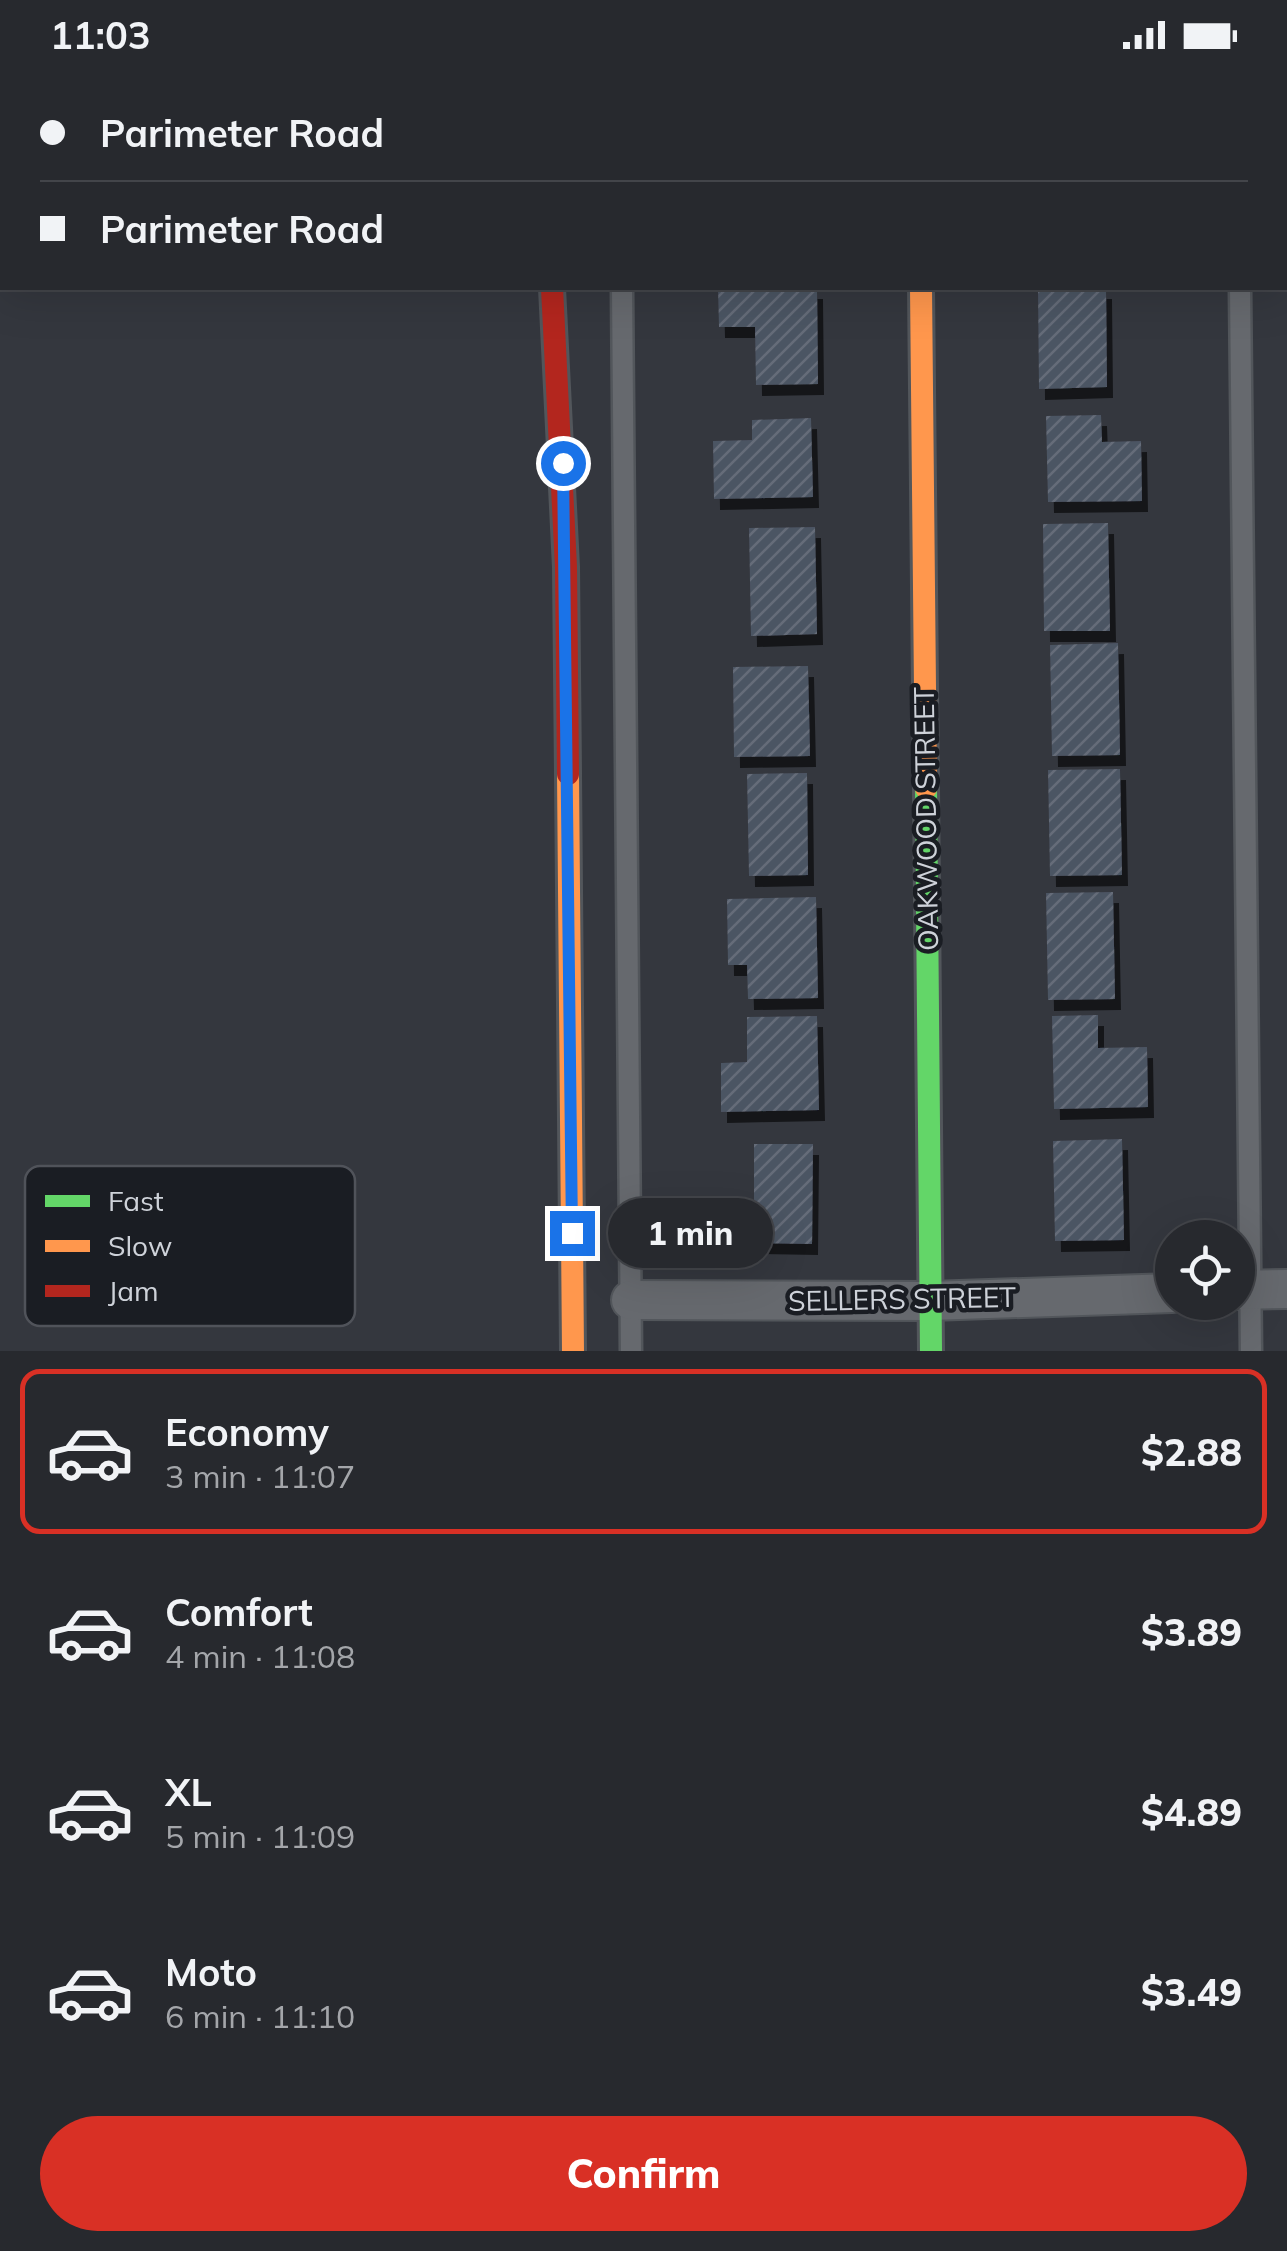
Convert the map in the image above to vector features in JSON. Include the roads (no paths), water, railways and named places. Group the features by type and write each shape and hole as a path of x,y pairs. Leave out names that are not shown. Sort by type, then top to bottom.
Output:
{"street":[{"path":"552,290 561,394 566,567 573,1351"},
{"name":"OAKWOOD STREET","path":"921,290 931,1351"},
{"name":"SELLERS STREET","path":"631,1300 930,1301 1155,1293"}],"lane":[{"path":"622,290 631,1351"},
{"path":"1240,290 1258,1290 1251,1351"}]}
